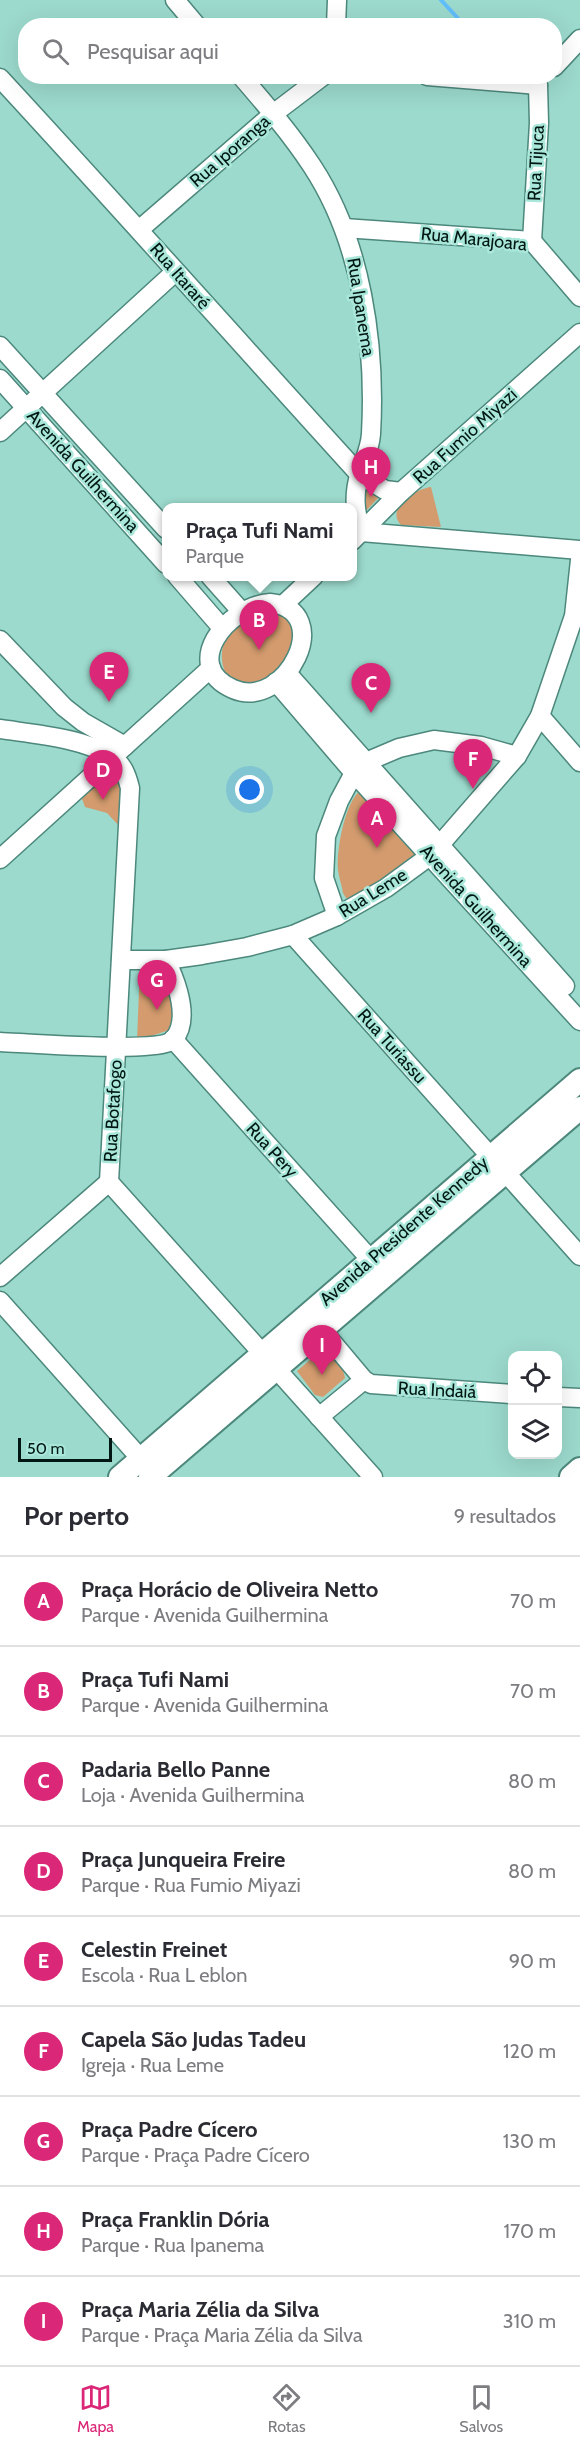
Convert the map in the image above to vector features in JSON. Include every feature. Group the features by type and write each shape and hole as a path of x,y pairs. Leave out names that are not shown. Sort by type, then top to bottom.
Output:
{"main road":[{"name":"Avenida Presidente Kennedy","path":"269,1361 322,1330 498,1165 580,1080"},
{"name":"Avenida Presidente Kennedy","path":"120,1477 150,1472 269,1361 371,1260 498,1165 580,1108"},
{"path":"571,1477 580,1469"}],"street":[{"path":"175,0 190,18"},
{"path":"336,18 337,0"},
{"path":"562,59 580,39"},
{"name":"Rua Itararé","path":"0,78 140,229 175,272 359,474 385,490 401,492"},
{"name":"Rua Ipanema","path":"248,84 313,167 344,228 356,261 370,352 370,435 367,458 359,474 356,503"},
{"name":"Rua Iporanga","path":"140,229 273,114 312,84"},
{"name":"Rua Tijuca","path":"532,241 542,84"},
{"name":"Rua Marajoara","path":"344,228 532,241 580,297"},
{"path":"0,432 175,272"},
{"name":"Rua Fumio Miyazi","path":"357,536 401,492 580,333"},
{"name":"Avenida Guilhermina","path":"0,346 162,525"},
{"name":"Avenida Guilhermina","path":"0,379 162,560"},
{"path":"357,536 580,550"},
{"name":"Rua Leme","path":"121,960 166,960 247,947 293,935 337,916 386,888 435,850 517,756 540,716 577,617 580,560"},
{"path":"181,581 222,628"},
{"path":"214,581 241,611"},
{"path":"283,605 309,581"},
{"path":"256,604 283,605 296,616 302,628 302,640 297,657 281,678 268,688 253,692 236,691 222,684 211,668 211,645 222,628 241,611 256,604"},
{"path":"0,640 64,707 119,752"},
{"path":"0,859 211,668"},
{"name":"Avenida Guilhermina","path":"281,678 435,850 580,1003"},
{"path":"43,736 61,718 64,707"},
{"path":"540,716 580,762"},
{"path":"0,729 77,742 119,752"},
{"path":"337,916 324,878 326,836 339,801 361,768 399,748 434,740 481,746 517,756"},
{"name":"Rua Botafogo","path":"119,752 129,788 109,1182 373,1477"},
{"name":"Avenida Guilhermina","path":"435,850 580,1021"},
{"name":"Rua Turiassu","path":"293,935 580,1256"},
{"path":"0,1042 116,1047 164,1045 174,1039 180,1023 181,1002 176,980 166,960"},
{"name":"Rua Pery","path":"174,1039 371,1260"},
{"path":"0,1277 109,1182"},
{"path":"0,1301 150,1472"},
{"path":"320,1417 364,1380 322,1330"},
{"name":"Rua Indaiá","path":"364,1380 378,1386 508,1394"},
{"path":"562,1397 580,1398"}],"shaded area":[{"path":"360,482 381,495 364,513"},
{"path":"431,487 441,527 401,525 397,519 399,506 410,495"},
{"path":"274,612 298,623 295,653 262,687 229,681 223,667 222,654 229,634 248,619"},
{"path":"103,773 121,777 121,828 107,813 85,807 80,793"},
{"path":"361,790 421,853 353,900 346,898 343,893 338,870 338,851 350,804"},
{"path":"158,962 174,995 173,1021 169,1030 137,1041 140,965"},
{"path":"324,1348 343,1370 345,1378 323,1397 315,1395 297,1371"}],"waterway":[{"path":"441,0 458,18"}],"place":[{"name":"Praça Franklin Dória","path":"371,497"},
{"name":"Praça Tufi Nami","path":"259,650"},
{"name":"Celestin Freinet","path":"109,702"},
{"name":"Padaria Bello Panne","path":"371,713"},
{"name":"Capela São Judas Tadeu","path":"473,789"},
{"name":"Praça Junqueira Freire","path":"103,800"},
{"name":"Praça Horácio de Oliveira Netto","path":"377,848"},
{"name":"Praça Padre Cícero","path":"157,1010"},
{"name":"Praça Maria Zélia da Silva","path":"322,1375"}]}
